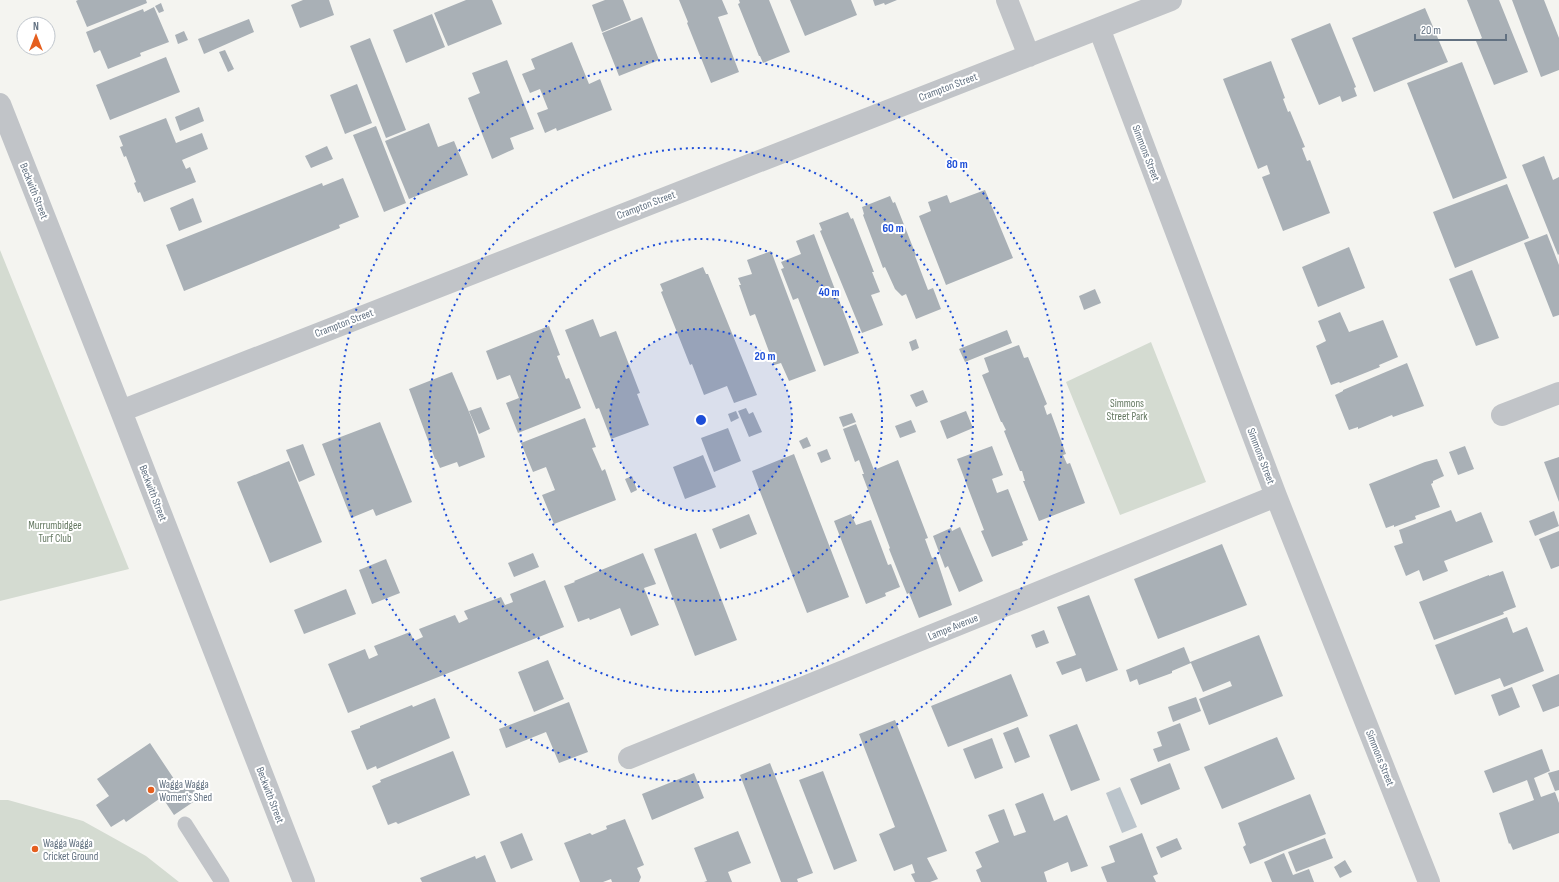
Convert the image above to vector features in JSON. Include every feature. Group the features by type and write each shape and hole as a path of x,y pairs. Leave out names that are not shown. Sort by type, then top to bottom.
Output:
{"street":[{"path":"1007,0 1029,56"},
{"name":"Crampton Street","path":"121,411 1171,0"},
{"name":"Simmons Street","path":"1099,28 1276,496 1429,882"},
{"name":"Beckwith Street","path":"0,104 304,882"},
{"path":"1502,415 1559,393"},
{"name":"Lampe Avenue","path":"629,758 1276,496"}],"lane":[{"path":"185,824 222,882"}],"green space":[{"name":"Murrumbidgee Turf Club","path":"0,250 129,569 0,601"},
{"name":"Simmons Street Park","path":"1151,342 1206,482 1120,515 1066,382"},
{"path":"0,800 8,800 83,821 146,856 179,882 0,882"}],"shaded area":[{"path":"1120,787 1137,827 1122,833 1106,793"}],"building":[{"path":"146,0 147,3 87,27 76,1"},
{"path":"303,0 329,0 334,15 300,28 291,5"},
{"path":"466,0 492,0 502,24 448,46 434,13"},
{"path":"605,0 623,0 631,20 602,32 592,5"},
{"path":"679,0 722,0 728,14 718,17 739,72 711,83"},
{"path":"739,0 769,0 790,52 763,63 738,4 740,3"},
{"path":"790,0 851,0 857,15 805,36"},
{"path":"873,0 897,0 885,5 884,3 875,6"},
{"path":"1467,0 1499,0 1528,72 1494,85 1476,41 1482,38"},
{"path":"1512,0 1544,0 1559,38 1559,70 1541,77"},
{"path":"161,3 164,11 159,13 155,6"},
{"path":"154,7 169,42 140,53 141,56 108,69 100,50 94,53 86,32 143,9 144,12"},
{"path":"1425,8 1448,62 1374,92 1352,38"},
{"path":"432,14 445,47 406,63 393,30"},
{"path":"642,17 659,60 619,76 602,33"},
{"path":"249,19 254,32 204,54 198,39"},
{"path":"1330,23 1356,87 1354,88 1357,96 1342,102 1340,96 1319,105 1291,39"},
{"path":"184,31 188,40 178,44 175,35"},
{"path":"370,38 406,130 386,138 350,46"},
{"path":"572,42 589,84 600,79 612,110 557,131 556,128 545,133 537,113 548,109 540,89 530,93 522,74 535,69 531,59"},
{"path":"225,50 234,69 228,72 219,52"},
{"path":"166,57 180,92 110,120 96,85"},
{"path":"507,60 534,129 510,138 514,149 492,159 468,98 480,93 472,73"},
{"path":"1271,61 1285,98 1283,99 1288,112 1290,111 1305,147 1302,148 1307,161 1310,160 1330,213 1283,231 1262,177 1270,174 1267,165 1258,169 1223,79"},
{"path":"1462,62 1507,178 1453,199 1407,83"},
{"path":"357,84 372,123 345,134 330,95"},
{"path":"199,107 204,121 180,131 175,117"},
{"path":"166,118 176,143 202,133 208,149 182,160 186,169 190,167 196,182 144,202 134,183 136,182 126,156 124,157 120,147 123,146 119,136"},
{"path":"429,123 438,147 454,141 468,175 409,199 385,141"},
{"path":"376,126 406,203 384,212 353,135"},
{"path":"327,146 333,159 311,168 305,156"},
{"path":"1544,156 1553,180 1559,177 1558,255 1522,165"},
{"path":"343,178 359,217 339,225 340,228 184,291 166,245 322,183 323,186"},
{"path":"1507,184 1529,238 1455,268 1433,212"},
{"path":"985,190 1013,258 946,285 919,216 931,211 928,202 947,195 950,203"},
{"path":"890,196 893,203 895,202 928,290 933,288 941,309 916,319 906,294 902,296 895,289 885,267 883,268 863,215 862,207"},
{"path":"193,198 202,222 179,231 170,208"},
{"path":"848,212 851,219 853,218 874,272 872,272 880,292 871,295 883,325 862,333 820,231 822,230 819,223"},
{"path":"814,234 859,353 824,366 798,298 793,300 781,269 784,268 781,262 801,254 796,241"},
{"path":"1547,234 1559,265 1559,315 1553,317 1524,243"},
{"path":"1349,247 1365,288 1318,307 1302,267"},
{"path":"771,251 816,371 789,381 781,363 774,365 755,314 750,316 738,278 752,274 747,260"},
{"path":"703,267 706,274 708,274 757,395 734,403 727,386 704,395 692,364 690,365 661,292 663,291 660,284"},
{"path":"1472,270 1499,338 1476,346 1449,279"},
{"path":"1095,289 1101,303 1084,310 1079,296"},
{"path":"1340,312 1349,332 1383,320 1398,357 1379,365 1380,367 1340,383 1331,385 1316,346 1326,341 1318,321"},
{"path":"593,319 600,337 616,331 640,393 637,394 649,425 611,439 599,408 596,409 565,330"},
{"path":"549,326 560,355 557,356 566,379 569,378 581,408 518,433 506,403 519,398 510,375 497,380 486,351"},
{"path":"1007,330 1012,343 965,362 959,349"},
{"path":"916,339 919,348 912,351 909,342"},
{"path":"1019,345 1024,358 1028,357 1047,404 1044,406 1047,415 1051,413 1066,454 1063,455 1067,464 1070,463 1085,503 1039,521 1023,481 1025,481 1022,471 1020,471 1004,431 1006,430 1001,422 982,375 989,372 984,358"},
{"path":"1407,363 1424,406 1393,417 1392,415 1358,429 1358,427 1349,430 1335,395 1343,390"},
{"path":"452,372 472,419 485,457 459,467 457,462 440,468 435,459 409,389"},
{"path":"923,390 928,402 916,407 910,395"},
{"path":"481,407 490,429 479,434 469,411"},
{"path":"746,408 749,414 753,412 762,432 749,437 738,411"},
{"path":"736,411 739,418 731,422 728,414"},
{"path":"966,411 973,428 947,439 940,421"},
{"path":"852,413 856,422 843,427 839,417"},
{"path":"585,418 596,447 592,448 602,471 605,469 616,500 554,524 542,495 555,490 546,467 533,472 521,443"},
{"path":"911,420 916,432 900,438 895,426"},
{"path":"380,422 412,502 376,516 373,509 351,518 322,444"},
{"path":"856,424 874,470 898,460 928,538 925,539 932,558 936,557 952,605 919,618 909,593 907,594 889,549 890,548 862,474 864,474 859,460 855,462 843,429"},
{"path":"728,428 741,461 714,472 701,438"},
{"path":"807,437 811,446 803,449 799,441"},
{"path":"303,444 315,475 299,482 286,450"},
{"path":"992,446 1003,475 992,479 997,493 1008,489 1028,540 1022,542 1023,545 992,557 981,531 984,530 957,459"},
{"path":"1465,446 1474,469 1458,475 1449,452"},
{"path":"827,449 831,459 821,463 817,453"},
{"path":"794,454 849,597 807,613 752,471"},
{"path":"703,455 716,487 685,499 673,467"},
{"path":"1559,457 1559,502 1544,462"},
{"path":"1437,459 1444,476 1433,481 1431,484 1440,507 1415,516 1416,519 1394,527 1394,525 1386,528 1369,484 1425,462"},
{"path":"289,461 322,542 270,563 237,482"},
{"path":"632,476 637,490 631,493 625,479"},
{"path":"1451,510 1456,522 1481,512 1493,542 1444,561 1448,571 1423,581 1419,570 1406,576 1394,546 1403,543 1399,530"},
{"path":"1554,511 1559,526 1535,536 1529,521"},
{"path":"749,514 757,534 720,549 712,529"},
{"path":"851,514 856,525 871,520 888,565 891,564 900,587 885,593 886,596 866,604 834,521"},
{"path":"960,527 983,581 959,592 948,566 945,568 933,536 951,528 952,531"},
{"path":"1559,531 1559,566 1551,569 1539,539"},
{"path":"696,533 737,640 695,656 654,549"},
{"path":"1222,544 1247,605 1158,639 1134,579"},
{"path":"533,553 539,567 514,577 508,563"},
{"path":"643,553 656,584 644,588 659,625 631,636 620,608 590,620 589,618 578,622 564,586"},
{"path":"386,559 400,593 372,604 359,570"},
{"path":"1503,571 1516,607 1503,612 1504,614 1434,640 1419,602"},
{"path":"545,580 564,627 348,713 328,664 365,649 369,659 378,655 374,646 410,632 414,641 423,637 419,629 455,615 459,623 468,619 464,611 501,597 505,605 513,602 510,594"},
{"path":"346,589 356,614 304,634 294,610"},
{"path":"1089,595 1118,670 1086,682 1081,668 1062,675 1056,662 1076,655 1057,607"},
{"path":"1507,617 1513,633 1527,627 1544,671 1504,687 1500,678 1455,695 1435,645"},
{"path":"1044,630 1049,643 1036,648 1031,635"},
{"path":"1259,635 1283,696 1209,725 1199,699 1232,686 1230,681 1203,692 1191,663 1172,671 1172,673 1139,685 1137,679 1130,682 1126,670 1184,647 1190,662"},
{"path":"548,660 564,699 534,712 518,672"},
{"path":"1011,674 1028,716 948,747 931,706"},
{"path":"1559,674 1559,706 1543,712 1532,685"},
{"path":"1512,687 1520,707 1499,716 1491,695"},
{"path":"1196,697 1201,711 1173,722 1168,707"},
{"path":"435,698 450,738 377,769 376,766 367,770 351,731 412,705 413,707"},
{"path":"569,702 588,752 559,763 546,732 506,748 499,729"},
{"path":"895,720 947,851 927,858 938,879 930,882 915,882 911,874 915,873 912,864 894,871 879,834 895,827 859,734"},
{"path":"1180,723 1190,750 1158,762 1153,749 1162,746 1157,732"},
{"path":"1077,724 1100,780 1071,791 1049,735"},
{"path":"1018,727 1030,757 1015,763 1003,733"},
{"path":"1277,737 1295,779 1222,809 1204,767"},
{"path":"992,738 1003,768 975,779 963,749"},
{"name":"Wagga Wagga Women's Shed","path":"150,743 178,785 189,778 202,796 174,815 162,797 126,822 124,819 111,827 96,805 109,796 97,779"},
{"path":"1542,749 1550,771 1534,778 1541,797 1555,792 1559,803 1559,833 1513,850 1510,843 1509,844 1499,813 1534,800 1527,780 1493,793 1484,771"},
{"path":"453,751 470,795 398,824 396,822 388,825 372,786 381,782 380,780"},
{"path":"770,763 813,873 797,879 798,882 781,882 740,775"},
{"path":"1170,763 1180,789 1141,805 1130,779"},
{"path":"1559,770 1559,790 1555,791 1548,773"},
{"path":"823,771 857,861 834,870 799,780"},
{"path":"694,773 704,798 652,820 642,794"},
{"path":"1043,793 1054,821 1067,815 1088,866 1071,872 1068,862 1044,872 1047,882 981,882 976,870 982,867 975,852 999,842 988,815 1004,809 1014,836 1026,832 1015,804"},
{"path":"1310,794 1326,834 1250,864 1243,847 1246,845 1238,823"},
{"path":"625,819 644,865 637,868 641,877 639,882 612,882 611,879 603,882 580,882 564,843 590,833 592,835 607,829 606,826"},
{"path":"738,831 751,863 728,872 732,882 704,882 707,881 694,848"},
{"path":"522,833 533,860 511,869 500,842"},
{"path":"1142,833 1158,874 1153,876 1156,882 1107,882 1101,867 1115,862 1109,846"},
{"path":"1177,838 1182,849 1161,858 1156,847"},
{"path":"1325,838 1333,858 1296,872 1288,852"},
{"path":"1284,853 1293,875 1309,869 1314,882 1272,882 1264,862"},
{"path":"485,855 496,882 422,882 420,878 475,856 476,859"},
{"path":"1345,860 1352,872 1340,878 1334,867"}],"place":[{"name":"Wagga Wagga Women's Shed","path":"151,790"},
{"name":"Wagga Wagga Cricket Ground","path":"35,849"}]}
